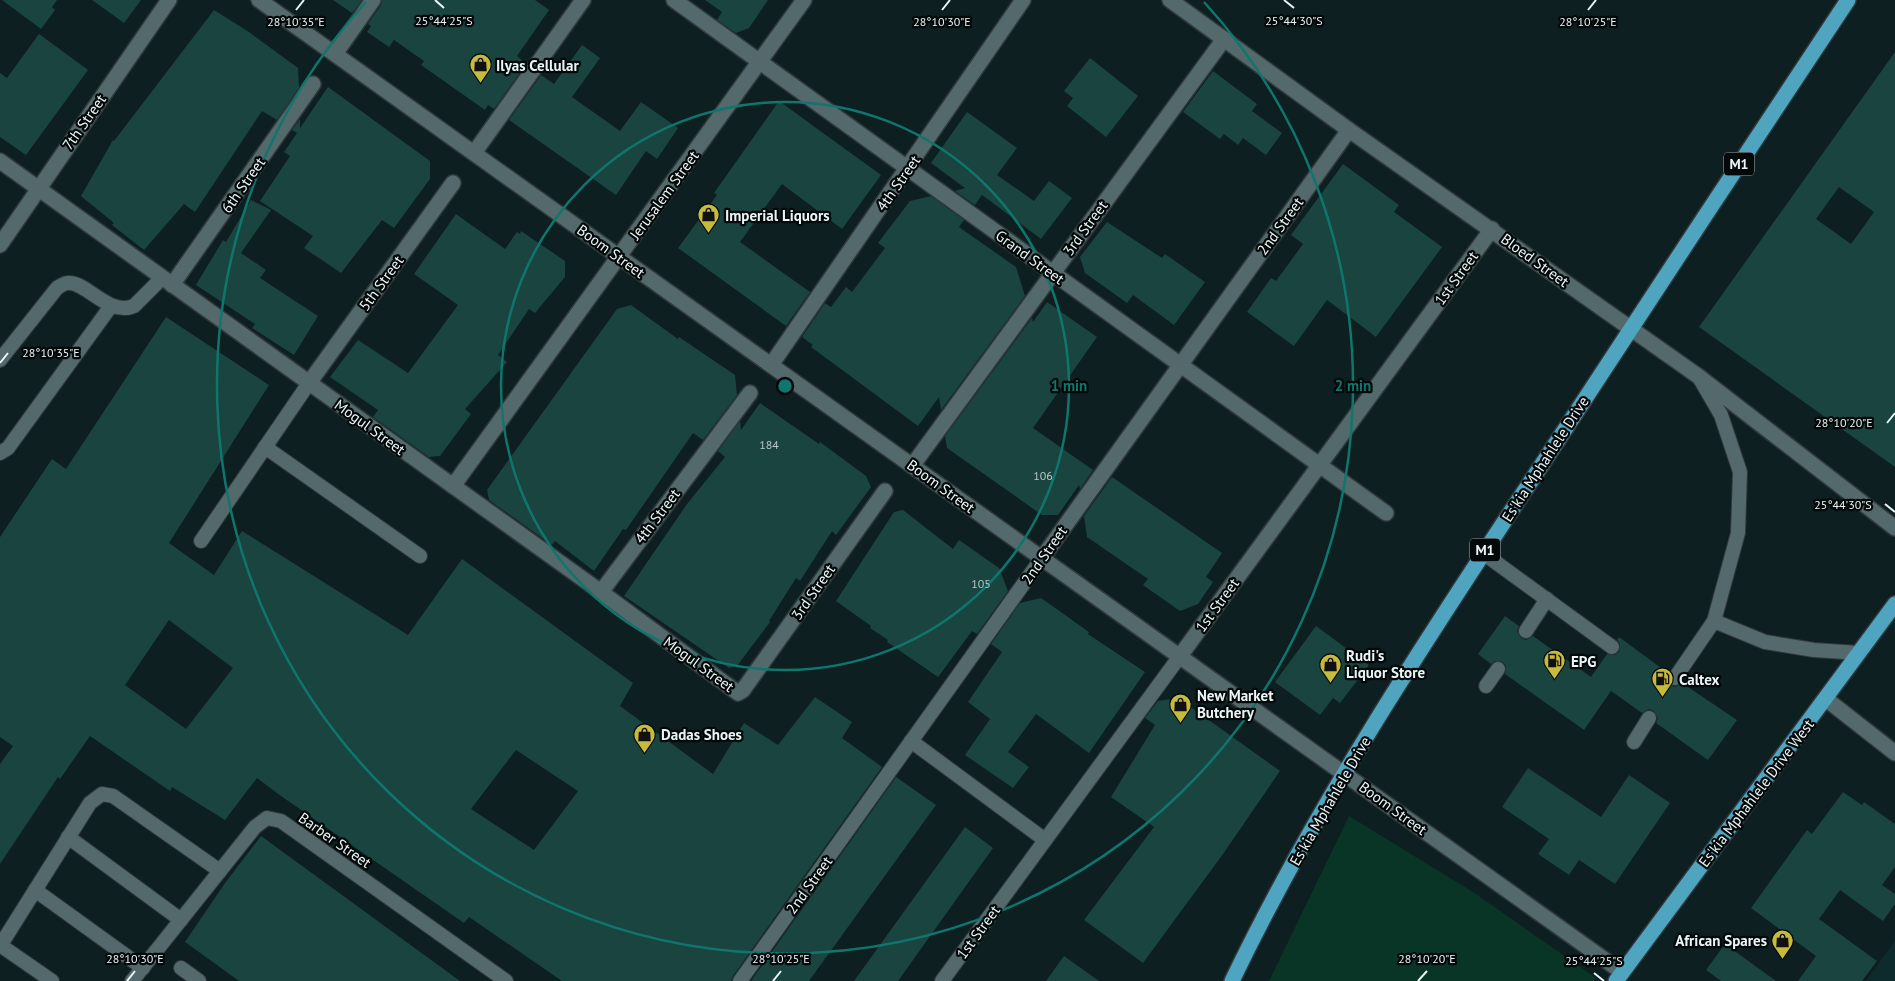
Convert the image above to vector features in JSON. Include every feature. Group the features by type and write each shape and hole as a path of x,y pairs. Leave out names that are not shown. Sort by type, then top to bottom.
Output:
{"main road":[{"name":"Es'kia Mphahlele Drive","path":"1232,981 1254,936 1343,773 1483,553 1848,0"},
{"name":"Es'kia Mphahlele Drive West","path":"1619,977 1895,604"}],"street":[{"name":"7th Street","path":"0,245 169,0"},
{"name":"Boom Street","path":"259,0 1343,773 1619,977"},
{"path":"335,54 374,0"},
{"path":"474,153 582,0"},
{"name":"Grand Street","path":"674,0 1386,513"},
{"name":"Jerusalem Street","path":"453,486 804,0"},
{"name":"4th Street","path":"771,365 1023,0"},
{"name":"Bloed Street","path":"1170,0 1349,130 1698,376 1895,528"},
{"name":"3rd Street","path":"912,466 1224,39"},
{"name":"6th Street","path":"167,281 313,84"},
{"name":"2nd Street","path":"1042,558 1349,130"},
{"name":"Mogul Street","path":"0,161 740,693"},
{"name":"5th Street","path":"309,383 453,183"},
{"name":"1st Street","path":"1180,656 1492,229"},
{"name":"4th Street","path":"601,592 750,393"},
{"name":"3rd Street","path":"740,693 885,490"},
{"path":"1826,699 1895,753"}],"lane":[{"path":"0,360 57,288 66,283 74,283 111,306 128,309 167,281"},
{"path":"0,453 8,448 111,306"},
{"path":"1675,678 1714,621 1738,533 1740,472 1721,415 1698,376"},
{"path":"201,541 309,383"},
{"path":"266,447 420,556"},
{"path":"1483,553 1612,647"},
{"name":"2nd Street","path":"740,981 1042,558"},
{"path":"1526,631 1547,599"},
{"path":"1714,621 1765,642 1814,650 1859,653"},
{"name":"1st Street","path":"942,981 1180,656"},
{"path":"1486,686 1498,669"},
{"path":"1634,742 1649,718"},
{"path":"912,741 1045,840"},
{"path":"52,981 0,946 90,803 102,794 112,796 220,872"},
{"name":"Barber Street","path":"132,981 255,827 267,818 281,822 506,981"},
{"path":"68,837 181,920"},
{"path":"35,890 142,968"},
{"path":"181,968 199,981"}],"shaded area":[{"path":"1895,941 1895,981 1866,981"}],"green space":[{"path":"1349,816 1473,892 1596,978 1594,981 1269,981"}],"building":[{"path":"2,0 57,0 52,7 55,10 41,29"},
{"path":"92,0 141,0 124,23"},
{"path":"333,0 362,0 352,13"},
{"path":"382,0 535,0 549,10 517,56 526,64 494,109 488,105 485,110 421,65 424,61 394,40 389,47 367,32 371,26 368,24 381,5"},
{"path":"705,0 768,0 749,28 736,33 717,20 722,12"},
{"path":"214,10 249,32 298,68 299,88 277,120 262,111 195,212 184,204 144,250 112,225 114,223 81,196 113,140"},
{"path":"39,34 88,70 26,155 0,137 0,73 7,78"},
{"path":"582,45 600,58 572,97 620,131 641,102 678,128 657,159 646,151 616,195 509,120 541,75 554,84"},
{"path":"1895,52 1895,467 1699,327","holes":["1839,187 1874,212 1851,244 1816,219"]},
{"path":"1090,58 1138,96 1106,137 1067,106 1073,98 1064,91"},
{"path":"1213,71 1257,104 1252,111 1282,133 1266,155 1243,138 1238,145 1224,134 1220,139 1183,112"},
{"path":"328,87 430,161 430,179 394,228 382,220 341,273 304,248 313,236 260,201 290,156 284,152 297,133 292,130 300,119 300,128"},
{"path":"779,101 881,175 842,229 782,184 740,242 810,292 786,326 678,248 717,195 714,193"},
{"path":"967,112 1017,148 997,175 1034,201 1049,181 1072,198 1041,239 982,195 975,205 955,191 965,188 931,163"},
{"path":"1343,164 1399,205 1394,212 1442,247 1376,337 1327,300 1294,346 1247,312 1271,278 1276,281 1303,244 1291,235"},
{"path":"931,196 964,220 959,227 1016,267 1025,296 941,410 939,397 918,426 811,347 813,345 802,337 825,303 831,307 846,287 852,292 885,248 878,243 910,201"},
{"path":"251,200 271,210 241,253 266,270 260,278 318,316 294,355 252,328 255,324 196,285 223,240 226,242"},
{"path":"456,214 505,249 517,232 520,234 521,231 565,261 565,277 535,313 529,309 498,355 507,362 465,409 471,414 440,456 429,457 373,417 378,410 330,377 358,340 408,373 458,305 414,274"},
{"path":"1107,222 1162,258 1165,254 1205,282 1174,325 1133,295 1127,303 1085,273 1080,257"},
{"path":"1047,302 1097,337 1033,428 1093,470 1080,489 1079,485 1058,515 1042,515 947,448 945,436 1032,318 1033,322"},
{"path":"631,305 678,339 679,337 735,375 737,395 703,440 693,433 626,530 623,529 594,571 555,541 552,545 489,500 487,490 617,309"},
{"path":"166,317 269,385 169,543 214,575 242,531 408,635 462,559 633,683 620,706 713,774 744,723 778,745 815,697 852,722 842,738 882,767 731,981 562,981 469,917 464,923 257,778 225,820 172,787 170,791 90,736 60,779 58,777 0,864 0,764 13,746 0,737 0,537 52,459 66,469","holes":["169,620 233,668 186,729 125,685","516,750 578,791 534,850 471,809"]},
{"path":"760,403 819,444 820,442 866,476 871,487 836,535 832,531 800,581 796,578 770,622 737,666 729,668 624,596 687,504 725,457 718,451 740,421 741,430"},
{"path":"1112,477 1222,553 1206,577 1213,582 1198,604 1180,611 1143,585 1148,579 1087,537 1084,516"},
{"path":"903,510 953,549 959,540 999,568 1008,591 977,634 972,631 938,677 887,642 888,640 870,628 871,626 836,601 894,512"},
{"path":"1041,598 1089,632 1088,634 1145,672 1089,753 1036,714 1008,752 1029,767 1013,788 965,755 990,719 968,702 1002,652 991,644 1020,603"},
{"path":"1505,616 1519,626 1517,631 1521,638 1526,640 1533,636 1591,677 1607,654 1615,655 1619,652 1620,644 1617,640 1619,637 1668,673 1666,678 1670,685 1675,687 1682,683 1737,720 1708,760 1656,723 1658,718 1654,711 1649,709 1642,713 1611,691 1584,730 1505,674 1506,666 1503,662 1495,661 1491,664 1478,654"},
{"path":"1316,626 1369,665 1340,703 1333,698 1320,715 1275,682"},
{"path":"1178,698 1280,771 1223,854 1143,963 1084,920 1154,827 1111,797 1155,725 1145,718 1158,701"},
{"path":"1528,768 1601,817 1629,775 1670,803 1615,884 1579,860 1569,875 1538,854 1549,839 1502,807"},
{"path":"896,777 936,805 809,981 751,981"},
{"path":"1843,792 1862,805 1864,802 1895,824 1895,867 1882,885 1895,894 1895,904 1883,921 1840,890 1819,919 1877,961 1862,981 1798,981 1816,956 1751,908 1807,830 1812,834"},
{"path":"965,827 993,848 898,981 854,981"},
{"path":"261,836 460,981 239,981 185,942 225,883"},
{"path":"1725,944 1776,981 1721,981 1706,970"},
{"path":"1064,956 1099,981 1046,981"}],"place":[{"name":"Ilyas Cellular","path":"480,84"},
{"name":"Imperial Liquors","path":"709,234"},
{"name":"EPG","path":"1555,680"},
{"name":"Rudi's Liquor Store","path":"1330,683"},
{"name":"Caltex","path":"1663,698"},
{"name":"New Market Butchery","path":"1181,723"},
{"name":"Dadas Shoes","path":"645,753"},
{"name":"African Spares","path":"1783,959"}]}
